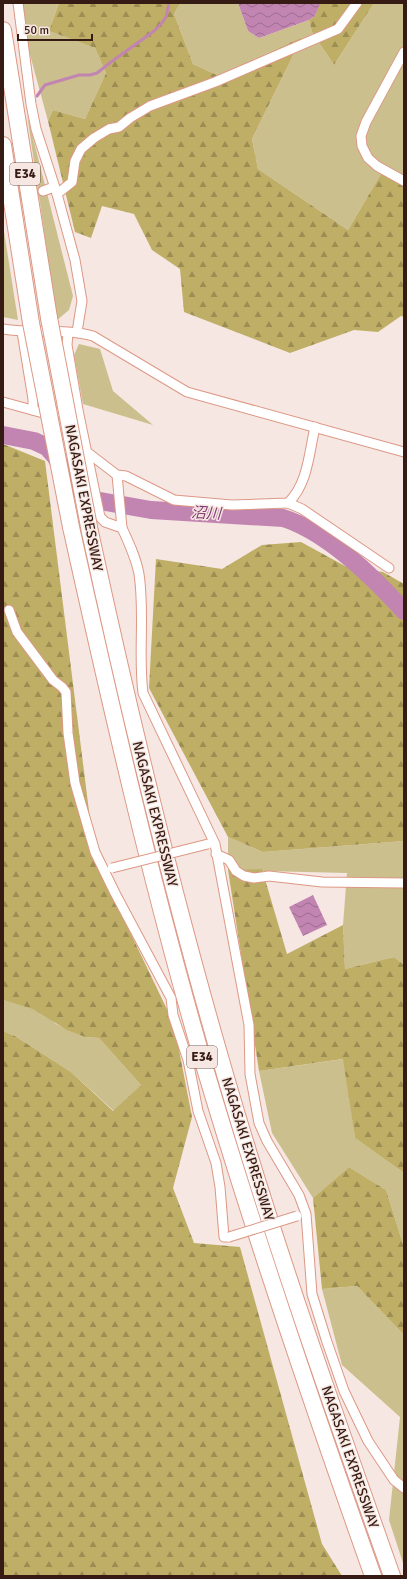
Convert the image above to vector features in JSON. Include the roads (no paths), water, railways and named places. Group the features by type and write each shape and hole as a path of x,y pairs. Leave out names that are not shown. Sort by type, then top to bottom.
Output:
{"highway":[{"name":"NAGASAKI EXPRESSWAY","path":"3,30 48,318 90,532 123,687 152,806 220,1059 280,1254 320,1373 392,1576"},
{"name":"NAGASAKI EXPRESSWAY","path":"3,145 27,328 136,811 170,944 204,1064 239,1178 302,1371 374,1576"}],"street":[{"path":"18,3 31,104 36,129 56,190 75,260 82,301 67,345 86,452 100,517 105,522 122,528"},
{"path":"43,191 56,190 72,182 76,161 81,149 94,138 109,130 119,127 130,118 150,106 215,82 338,29 357,3"},
{"path":"404,52 366,122 361,136 362,146 368,158 377,166 404,181"},
{"path":"27,328 33,410"},
{"path":"3,329 27,328 72,332 93,336 106,342 187,392 404,452"},
{"path":"3,402 43,413 78,410"},
{"path":"288,503 302,486 315,427"},
{"path":"86,452 117,475 126,476 174,500 232,505 288,503 302,509 389,568"},
{"path":"117,475 122,528 132,550 139,572 141,595 140,669 143,693 213,848 249,1025 250,1074 259,1123 266,1141 299,1195 312,1294 342,1384 368,1441 394,1480 404,1488"},
{"path":"9,610 18,632 52,680 66,692 68,733 75,783 95,852 108,870 171,998 173,1015 188,1060 198,1112 216,1163 220,1187 224,1236 229,1237 301,1215"},
{"path":"108,870 213,848 229,860 236,871 244,876 254,878 269,876 322,882 404,883"}],"water":[{"path":"238,3 320,4 315,16 309,20 259,38 248,31"},
{"path":"313,895 327,925 303,936 289,907"}],"waterway":[{"path":"37,96 45,85 79,75 90,75 97,73 154,31 166,17 169,3"},
{"name":"沼川","path":"3,435 34,441 47,447 55,456 69,480 89,499 151,510 283,518 300,525 317,534 349,557 364,570 404,611"}],"tunnel":[{"path":"3,198 43,191"}]}
